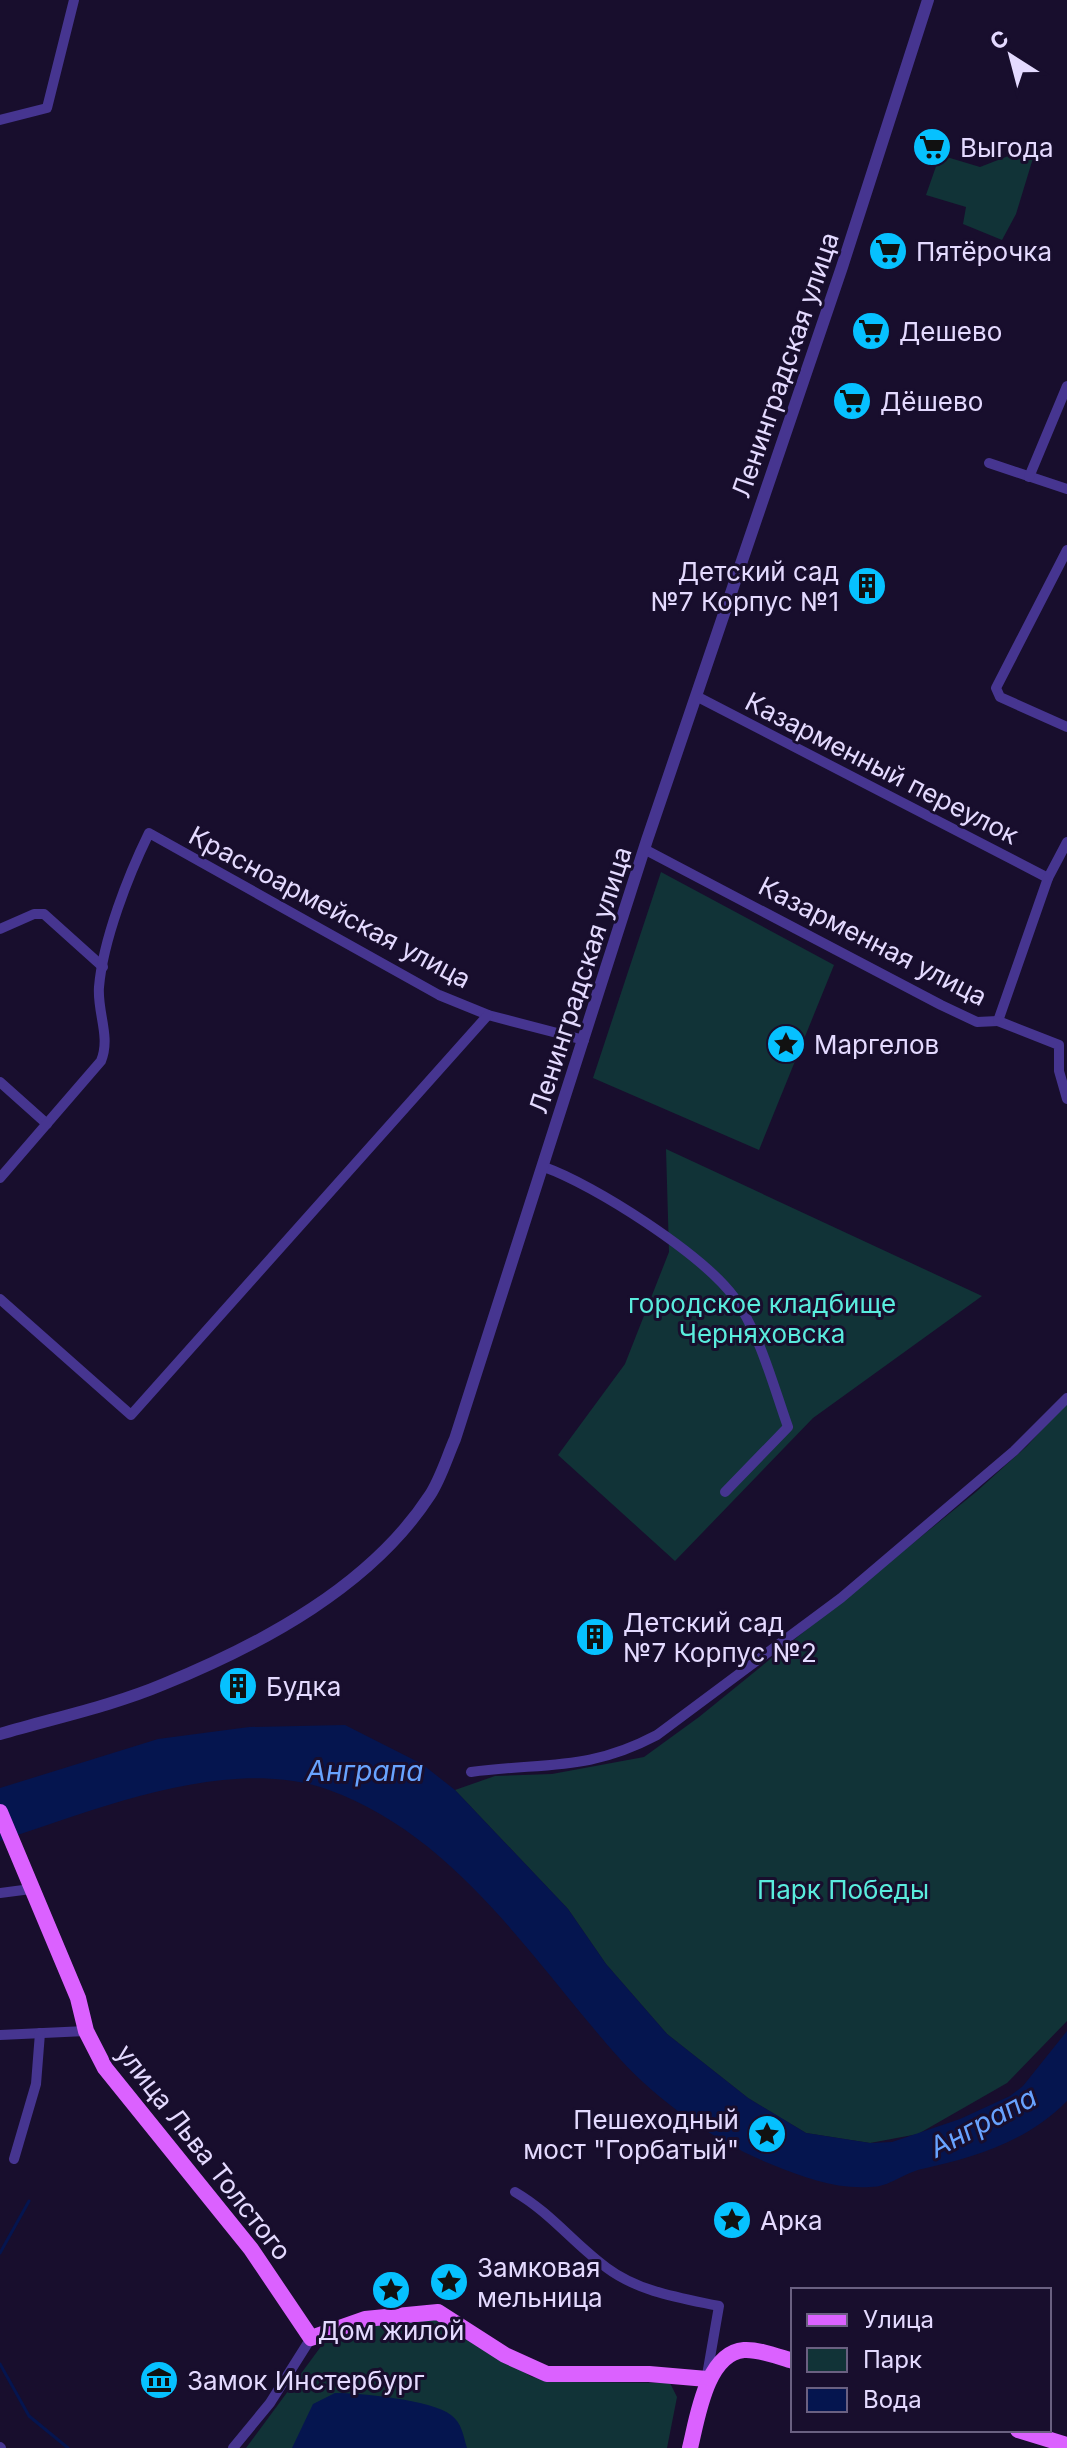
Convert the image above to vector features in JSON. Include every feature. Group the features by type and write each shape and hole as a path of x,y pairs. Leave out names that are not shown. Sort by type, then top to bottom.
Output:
{"main road":[{"name":"улица Льва Толстого","path":"0,1812 78,1998 86,2031 105,2068 251,2249 311,2338"},
{"path":"311,2338 365,2319 438,2312 527,2368 547,2374 649,2374 707,2379"},
{"path":"690,2448 707,2379 732,2355 743,2350 791,2361"},
{"path":"1025,2432 1067,2445"}],"street":[{"path":"0,120 47,108 74,0"},
{"name":"Ленинградская улица","path":"0,1734 175,1679 273,1632 342,1587 382,1551 432,1492 455,1439 644,849 842,267 928,0"},
{"path":"1029,477 1067,386"},
{"path":"989,463 1067,489"},
{"path":"1067,550 996,688 1000,697 1067,727"},
{"name":"Казарменный переулок","path":"696,696 1048,878"},
{"name":"Красноармейская улица","path":"103,967 129,880 149,833 439,995 488,1015 584,1040"},
{"name":"Казарменная улица","path":"644,849 964,1016 984,1023 998,1021 1048,878 1067,842"},
{"path":"0,929 34,914 44,914 103,967 99,994 104,1055 0,1178"},
{"path":"0,1299 131,1415 488,1015"},
{"path":"998,1021 1059,1045 1059,1071 1067,1099"},
{"path":"0,1082 47,1124"},
{"path":"544,1167 634,1216 700,1260 734,1298 763,1356 788,1427 725,1492"},
{"path":"471,1772 520,1766 569,1766 628,1750 657,1735 841,1598 1014,1451 1067,1398"},
{"path":"0,1893 31,1889"},
{"path":"0,2035 86,2031"},
{"path":"14,2159 36,2084 40,2033"},
{"path":"515,2192 538,2205 606,2268 627,2281 719,2306 707,2379"},
{"path":"233,2448 270,2403 311,2338"}],"green space":[{"path":"1037,145 1016,214 1002,240 963,224 966,207 926,195 940,155 980,167"},
{"path":"661,872 834,965 759,1150 593,1078"},
{"name":"городское кладбище Черняховска","path":"666,1149 982,1296 813,1418 675,1561 558,1455 625,1364 669,1252"},
{"name":"Парк Победы","path":"1067,1402 1067,2021 1007,2083 918,2134 870,2143 806,2133 748,2098 667,2034 606,1964 568,1909 455,1790 495,1776 552,1774 644,1757 699,1717 976,1492 1027,1446"},
{"path":"431,2317 532,2377 572,2382 670,2383 677,2397 667,2448 246,2448 325,2341 348,2329"}],"water":[{"name":"Анграпа","path":"345,1725 422,1764 455,1790 568,1909 606,1964 667,2034 748,2098 806,2133 870,2143 892,2142 960,2119 1010,2096 1023,2086 1067,2031 1067,2101 1035,2127 1000,2146 915,2171 884,2185 857,2187 820,2182 752,2156 711,2134 672,2107 620,2059 524,1944 455,1870 417,1838 375,1811 329,1790 290,1781 248,1778 206,1782 120,1802 0,1841 0,1788 158,1739 249,1727"},
{"path":"335,2393 396,2398 442,2410 458,2422 467,2448 292,2448 313,2404"}],"waterway":[{"path":"0,2253 29,2201"},
{"path":"0,2364 29,2416 68,2448"}],"place":[{"name":"Выгода","path":"932,147"},
{"name":"Пятёрочка","path":"888,251"},
{"name":"Дешево","path":"871,331"},
{"name":"Дёшево","path":"852,401"},
{"name":"Детский сад №7 Корпус №1","path":"867,586"},
{"name":"Маргелов","path":"786,1044"},
{"name":"Детский сад №7 Корпус №2","path":"595,1637"},
{"name":"Будка","path":"238,1686"},
{"name":"Пешеходный мост \"Горбатый\"","path":"767,2134"},
{"name":"Арка","path":"732,2220"},
{"name":"Замковая мельница","path":"449,2282"},
{"name":"Дом жилой","path":"391,2290"},
{"name":"Замок Инстербург","path":"159,2380"}]}
